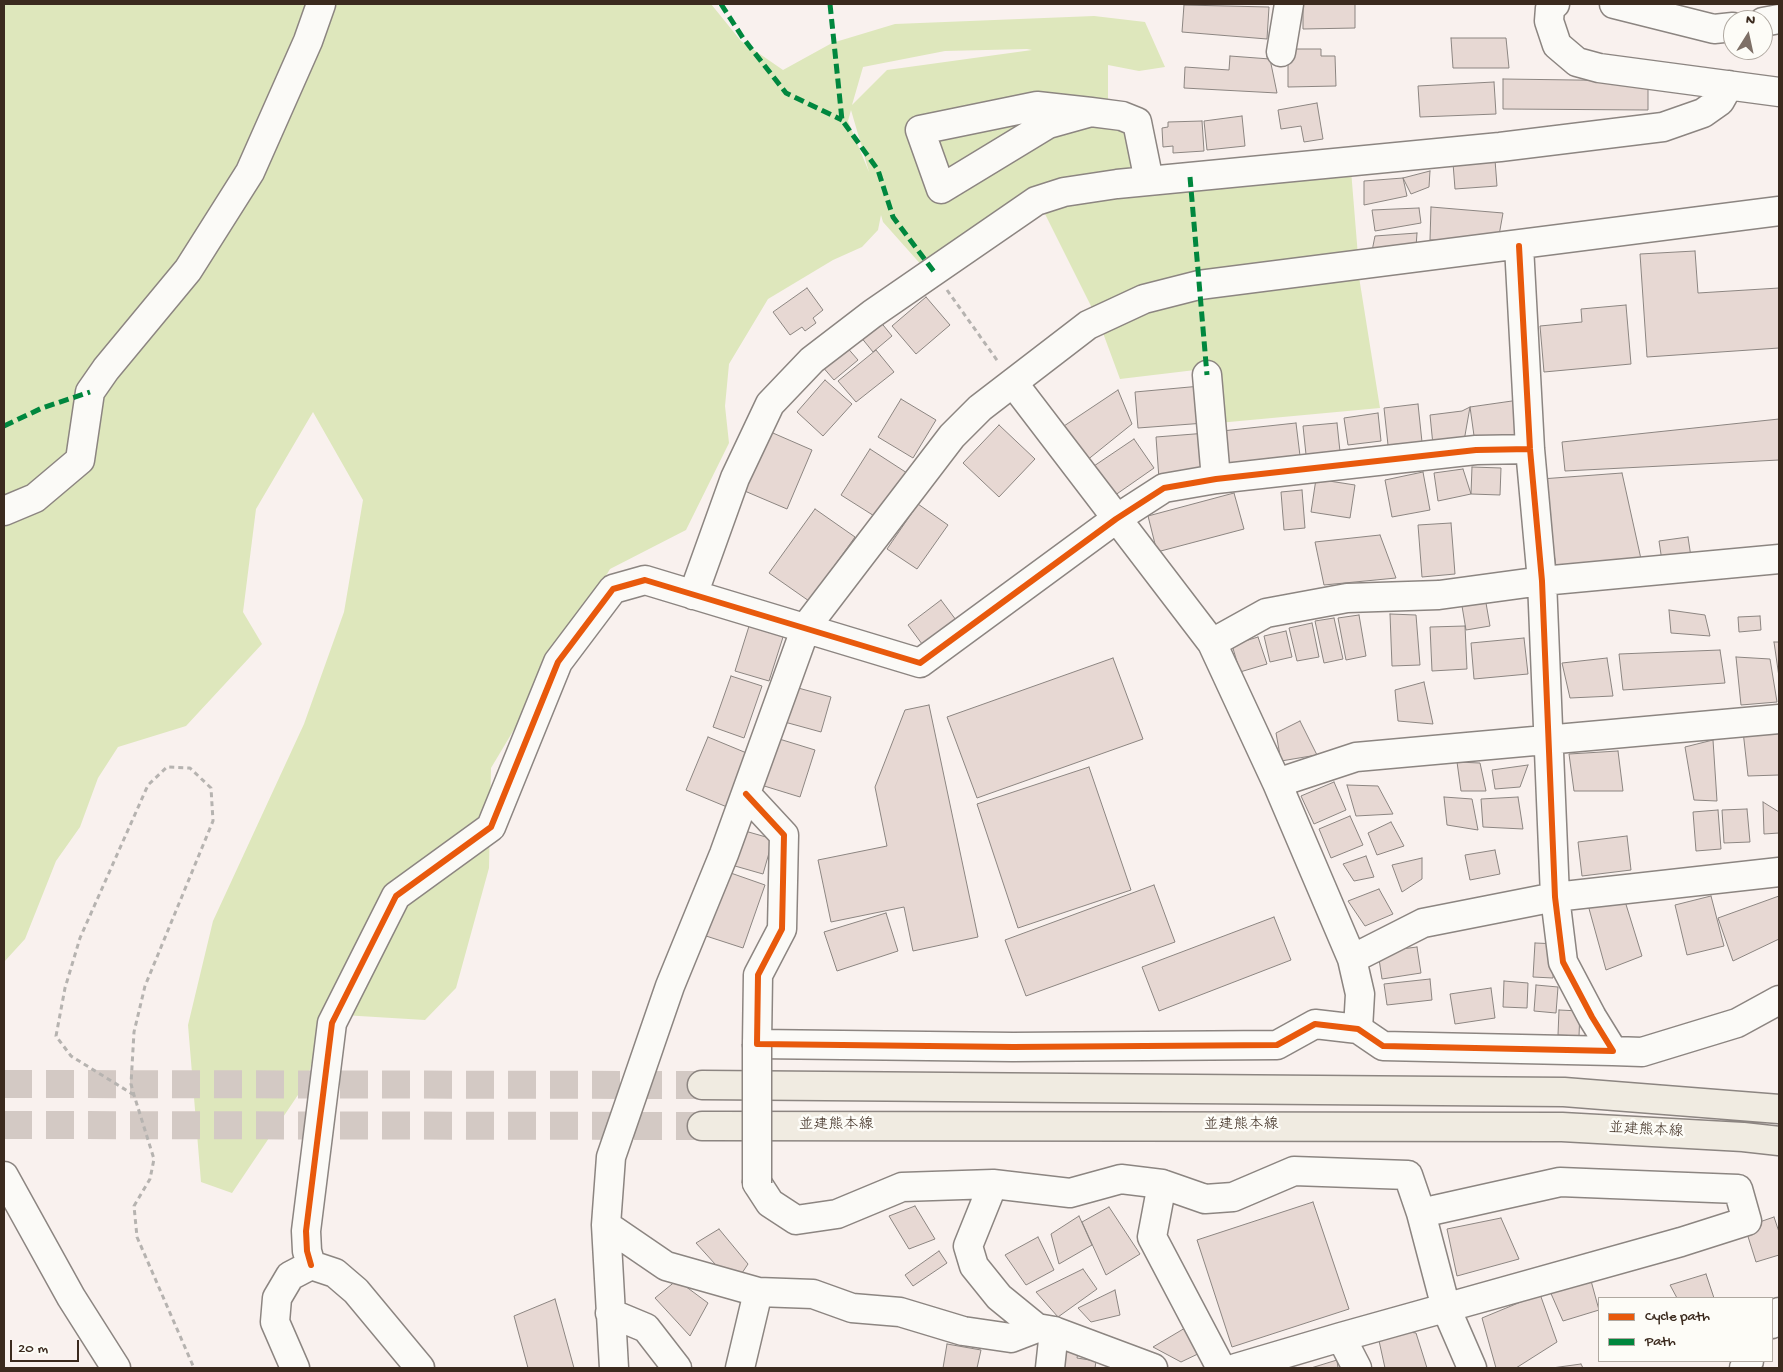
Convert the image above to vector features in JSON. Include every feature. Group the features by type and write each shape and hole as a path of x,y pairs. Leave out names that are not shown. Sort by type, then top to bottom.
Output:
{"main road":[{"name":"並建熊本線","path":"702,1085 1564,1092 1779,1109"},
{"name":"並建熊本線","path":"702,1126 1562,1126 1743,1137 1779,1141"}],"street":[{"path":"4,511 35,498 80,460 90,392 106,369 188,270 250,172 308,41 321,4"},
{"path":"1281,52 1289,4"},
{"path":"1614,4 1714,29 1723,28"},
{"path":"1550,5 1549,21 1557,45 1577,62 1599,68 1779,92"},
{"path":"693,595 735,478 770,404 812,360 872,314 1036,201 1064,192 1149,181 1500,147 1663,127 1703,113 1720,101 1729,86"},
{"path":"1090,112 1048,124 942,188 920,130 1037,106 1090,112 1122,116 1137,122 1149,181"},
{"path":"614,1368 606,1225 612,1157 670,986 746,794 806,627 952,436 980,408 1014,384 1088,325 1144,299 1198,285 1519,246 1779,211"},
{"path":"1519,246 1530,449 1542,581 1550,738 1555,897 1563,962 1592,1017 1613,1050"},
{"path":"1207,375 1216,479"},
{"path":"1014,384 1116,519 1162,574 1212,643 1277,782 1352,959 1360,994 1358,1028"},
{"path":"310,1264 306,1231 332,1022 396,896 491,827 558,662 613,589 645,580 806,627 920,663 1116,519 1164,488 1216,479 1476,450 1530,449"},
{"path":"1212,643 1266,613 1347,598 1439,595 1542,581 1779,559"},
{"path":"1277,782 1356,757 1550,738 1779,719"},
{"path":"746,794 784,835 782,929 758,975 757,1183 770,1203 796,1220 837,1214 902,1187 993,1184 1070,1193 1121,1179 1162,1184 1205,1199 1234,1197 1294,1171 1408,1175 1421,1213 1446,1308 1472,1368"},
{"path":"1352,959 1422,923 1555,897 1779,872"},
{"path":"757,1044 1012,1047 1277,1045 1315,1024 1358,1028 1383,1046 1642,1052 1737,1023 1779,1000"},
{"path":"4,1176 71,1297 116,1368"},
{"path":"1236,1368 1682,1242 1747,1221 1738,1190 1560,1182 1421,1213"},
{"path":"993,1184 968,1246 974,1266 999,1297 1046,1330 1153,1368"},
{"path":"1162,1184 1152,1237 1221,1368"},
{"path":"606,1225 666,1266 758,1292 813,1294 852,1308 900,1312 963,1331 1011,1338 1046,1330"},
{"path":"295,1368 286,1352 275,1322 277,1298 290,1276 310,1264"},
{"path":"310,1264 335,1273 356,1291 420,1368"},
{"path":"740,1368 758,1292"},
{"path":"610,1314 646,1328 677,1368"},
{"path":"1046,1330 1050,1368"},
{"path":"1341,1337 1357,1368"}],"path":[{"path":"934,273 1014,384"},
{"path":"134,1095 71,1056 56,1036 65,988 80,938 148,785 167,767 190,768 211,788 213,821 145,986 134,1032 131,1084 154,1160 150,1179 134,1206 137,1237 194,1368"}],"green space":[{"path":"4,4 711,4 741,41 783,70 832,43 895,24 1094,16 1145,22 1165,67 1139,71 1108,65 1108,105 1145,113 1163,172 1047,185 924,268 883,222 881,215 878,230 862,247 833,260 768,299 729,364 725,406 729,443 686,530 610,569 491,768 489,868 456,988 425,1020 326,1014 306,1083 232,1193 201,1182 188,1025 213,921 304,724 344,612 363,500 313,412 256,509 243,612 262,644 186,726 118,747 98,778 80,827 56,861 25,939 4,962","holes":["1032,50 887,70 852,105 863,67 945,51","851,110 869,172 848,121"]},
{"path":"1351,170 1358,256 1094,312 1043,210 1069,201"},
{"path":"1359,277 1380,408 1218,423 1212,368 1120,379 1103,333 1135,312 1171,302"}],"building":[{"path":"1303,4 1355,4 1355,28 1303,29"},
{"path":"1184,5 1269,7 1267,39 1182,32"},
{"path":"1451,38 1506,38 1509,68 1453,68"},
{"path":"1288,49 1321,49 1321,56 1335,56 1336,86 1288,87"},
{"path":"1230,56 1270,59 1277,93 1184,88 1185,67 1229,70"},
{"path":"1503,79 1648,81 1648,110 1503,109"},
{"path":"1494,82 1496,114 1420,117 1418,86"},
{"path":"1317,103 1323,139 1304,142 1301,126 1281,129 1278,110"},
{"path":"1242,116 1245,146 1207,150 1204,121"},
{"path":"1202,121 1204,151 1173,153 1173,146 1163,147 1162,128 1168,127 1168,122"},
{"path":"1495,160 1497,186 1455,189 1453,163"},
{"path":"1430,171 1429,187 1411,194 1403,178"},
{"path":"1403,178 1407,196 1364,205 1364,181"},
{"path":"1431,207 1503,213 1498,241 1430,240"},
{"path":"1419,208 1421,223 1375,231 1372,210"},
{"path":"1417,233 1416,248 1372,251 1375,236"},
{"path":"1695,251 1698,293 1779,288 1779,348 1647,357 1640,254"},
{"path":"807,288 823,310 813,318 816,323 805,331 802,327 790,335 773,312"},
{"path":"926,297 950,325 916,354 892,326"},
{"path":"1626,305 1631,364 1544,372 1540,326 1582,322 1581,309"},
{"path":"879,320 892,336 873,352 860,336"},
{"path":"845,345 858,360 834,380 821,365"},
{"path":"876,350 894,372 856,402 838,381"},
{"path":"825,380 852,404 823,436 797,412"},
{"path":"1201,386 1205,423 1138,428 1135,392"},
{"path":"1118,390 1132,424 1086,461 1064,426"},
{"path":"901,399 936,420 913,458 878,437"},
{"path":"1519,400 1525,443 1476,450 1470,407"},
{"path":"1418,404 1422,442 1388,445 1384,408"},
{"path":"1470,407 1464,441 1433,445 1430,415 1462,411"},
{"path":"1378,413 1381,441 1348,445 1344,418"},
{"path":"1779,419 1779,460 1565,471 1562,442"},
{"path":"1296,423 1301,464 1227,472 1222,431"},
{"path":"1337,423 1341,461 1307,464 1303,426"},
{"path":"999,425 1035,459 999,497 963,463"},
{"path":"766,430 812,450 787,509 740,489"},
{"path":"1207,433 1210,475 1159,479 1156,437"},
{"path":"1134,439 1154,468 1111,498 1091,468"},
{"path":"870,449 907,473 879,519 841,495"},
{"path":"1472,467 1501,468 1500,495 1471,494"},
{"path":"1463,469 1471,494 1438,501 1434,473"},
{"path":"1423,472 1430,510 1392,517 1385,480"},
{"path":"1622,473 1641,559 1556,566 1541,479"},
{"path":"1316,479 1355,485 1350,518 1311,512"},
{"path":"1302,490 1305,528 1284,530 1281,492"},
{"path":"1234,493 1244,529 1157,552 1148,516"},
{"path":"918,504 948,525 917,569 887,549"},
{"path":"815,509 855,537 809,601 769,573"},
{"path":"1451,523 1455,574 1422,577 1418,525"},
{"path":"1380,535 1396,578 1324,585 1315,542"},
{"path":"1688,537 1691,557 1662,561 1659,541"},
{"path":"941,600 959,624 925,648 908,625"},
{"path":"1486,603 1490,626 1466,630 1462,606"},
{"path":"1669,610 1705,615 1710,636 1671,633"},
{"path":"1390,614 1416,615 1420,665 1392,666"},
{"path":"1359,615 1366,656 1346,660 1338,618"},
{"path":"1760,616 1761,630 1739,632 1738,617"},
{"path":"1334,618 1343,659 1324,663 1315,621"},
{"path":"750,623 784,634 769,681 735,671"},
{"path":"1312,623 1319,657 1297,661 1289,628"},
{"path":"1465,626 1467,669 1432,671 1430,627"},
{"path":"1286,631 1292,657 1270,662 1264,636"},
{"path":"1258,637 1267,664 1240,672 1232,645"},
{"path":"1524,638 1528,674 1474,679 1471,643"},
{"path":"1774,642 1779,642 1779,677"},
{"path":"1720,650 1725,683 1623,690 1619,654"},
{"path":"1736,657 1770,659 1777,702 1741,705"},
{"path":"1113,658 1143,739 977,798 947,717"},
{"path":"1607,658 1613,696 1570,698 1562,663"},
{"path":"731,676 762,686 744,738 713,727"},
{"path":"1424,682 1433,724 1398,721 1395,690"},
{"path":"791,686 831,697 821,732 781,721"},
{"path":"929,705 978,937 913,951 904,907 831,922 818,860 887,846 875,787 905,710"},
{"path":"1300,721 1317,755 1281,761 1276,733"},
{"path":"1779,730 1779,775 1748,776 1743,731"},
{"path":"708,737 749,754 727,807 686,790"},
{"path":"776,738 815,750 800,797 761,785"},
{"path":"1713,740 1717,801 1694,800 1685,747"},
{"path":"1618,751 1623,791 1574,791 1569,754"},
{"path":"1457,762 1480,763 1486,791 1461,791"},
{"path":"1528,765 1520,787 1495,789 1492,770"},
{"path":"1089,767 1131,890 1018,928 977,804"},
{"path":"1334,782 1346,810 1314,824 1301,796"},
{"path":"1347,785 1378,786 1393,814 1356,816"},
{"path":"1444,797 1472,799 1478,830 1447,825"},
{"path":"1518,797 1523,829 1483,827 1481,799"},
{"path":"1763,802 1779,812 1779,833 1764,834"},
{"path":"1747,809 1750,842 1724,843 1722,810"},
{"path":"1718,810 1721,849 1696,851 1693,812"},
{"path":"1350,816 1363,845 1331,858 1319,829"},
{"path":"1391,822 1404,846 1377,855 1368,833"},
{"path":"738,829 773,839 763,874 728,864"},
{"path":"1627,836 1631,870 1582,876 1578,842"},
{"path":"1495,850 1500,874 1470,880 1465,855"},
{"path":"1366,856 1374,877 1354,881 1343,864"},
{"path":"1422,858 1422,879 1402,892 1392,865"},
{"path":"725,871 765,885 743,948 703,935"},
{"path":"1154,885 1175,942 1026,996 1005,940"},
{"path":"1379,889 1393,914 1365,926 1348,901"},
{"path":"1711,896 1724,946 1687,955 1675,905"},
{"path":"1779,896 1779,939 1733,961 1718,918"},
{"path":"1624,898 1642,956 1606,970 1588,905"},
{"path":"886,913 898,951 837,971 824,932"},
{"path":"1274,917 1291,960 1159,1011 1142,967"},
{"path":"1535,943 1560,944 1554,965 1553,978 1533,977"},
{"path":"1417,947 1421,973 1382,979 1378,952"},
{"path":"1430,979 1432,1000 1387,1005 1384,984"},
{"path":"1504,981 1528,983 1527,1008 1503,1007"},
{"path":"1536,985 1558,987 1556,1013 1534,1011"},
{"path":"1491,988 1495,1018 1455,1024 1450,994"},
{"path":"1559,1010 1580,1011 1579,1036 1558,1035"},
{"path":"1313,1202 1349,1309 1232,1347 1197,1240"},
{"path":"915,1206 935,1239 909,1249 889,1216"},
{"path":"1109,1207 1140,1254 1106,1275 1082,1222"},
{"path":"1079,1216 1092,1245 1059,1264 1051,1234"},
{"path":"1774,1217 1779,1232 1779,1255 1756,1262 1745,1227"},
{"path":"1501,1218 1519,1259 1457,1276 1447,1229"},
{"path":"719,1229 748,1264 734,1285 696,1243"},
{"path":"1038,1237 1054,1270 1026,1285 1005,1255"},
{"path":"939,1251 947,1263 913,1286 905,1275"},
{"path":"1083,1269 1097,1289 1058,1317 1036,1292"},
{"path":"1706,1274 1714,1297 1676,1297 1670,1285"},
{"path":"1590,1277 1598,1310 1563,1321 1549,1289"},
{"path":"677,1280 708,1303 690,1336 655,1298"},
{"path":"1115,1290 1120,1315 1091,1322 1078,1308"},
{"path":"1540,1294 1557,1342 1516,1368 1496,1368 1482,1318"},
{"path":"555,1299 574,1368 528,1368 514,1316"},
{"path":"1376,1327 1416,1333 1427,1368 1385,1368"},
{"path":"1185,1328 1202,1352 1181,1362 1153,1347"},
{"path":"947,1344 981,1350 977,1368 943,1368"},
{"path":"1063,1351 1078,1352 1077,1358 1096,1361 1095,1368 1061,1368"},
{"path":"1337,1360 1338,1368 1311,1368"},
{"path":"1581,1364 1583,1368 1552,1368"}],"tunnel":[{"path":"4,1084 702,1085"},
{"path":"4,1125 702,1126"}],"marked path":[{"path":"721,4 743,38 786,93 842,120"},
{"path":"830,4 842,120 878,170 893,217 935,273"},
{"path":"1190,177 1207,375"},
{"path":"4,426 42,408 90,392"}],"cycle path":[{"path":"746,794 784,835 782,929 758,975 757,1044 1013,1047 1277,1045 1315,1024 1358,1029 1383,1046 1613,1051 1592,1017 1563,962 1555,897 1542,581 1530,449 1519,246"},
{"path":"311,1265 307,1251 306,1231 332,1023 396,896 491,827 558,662 613,589 645,580 920,663 1116,519 1164,488 1216,479 1476,450 1530,449"}]}
